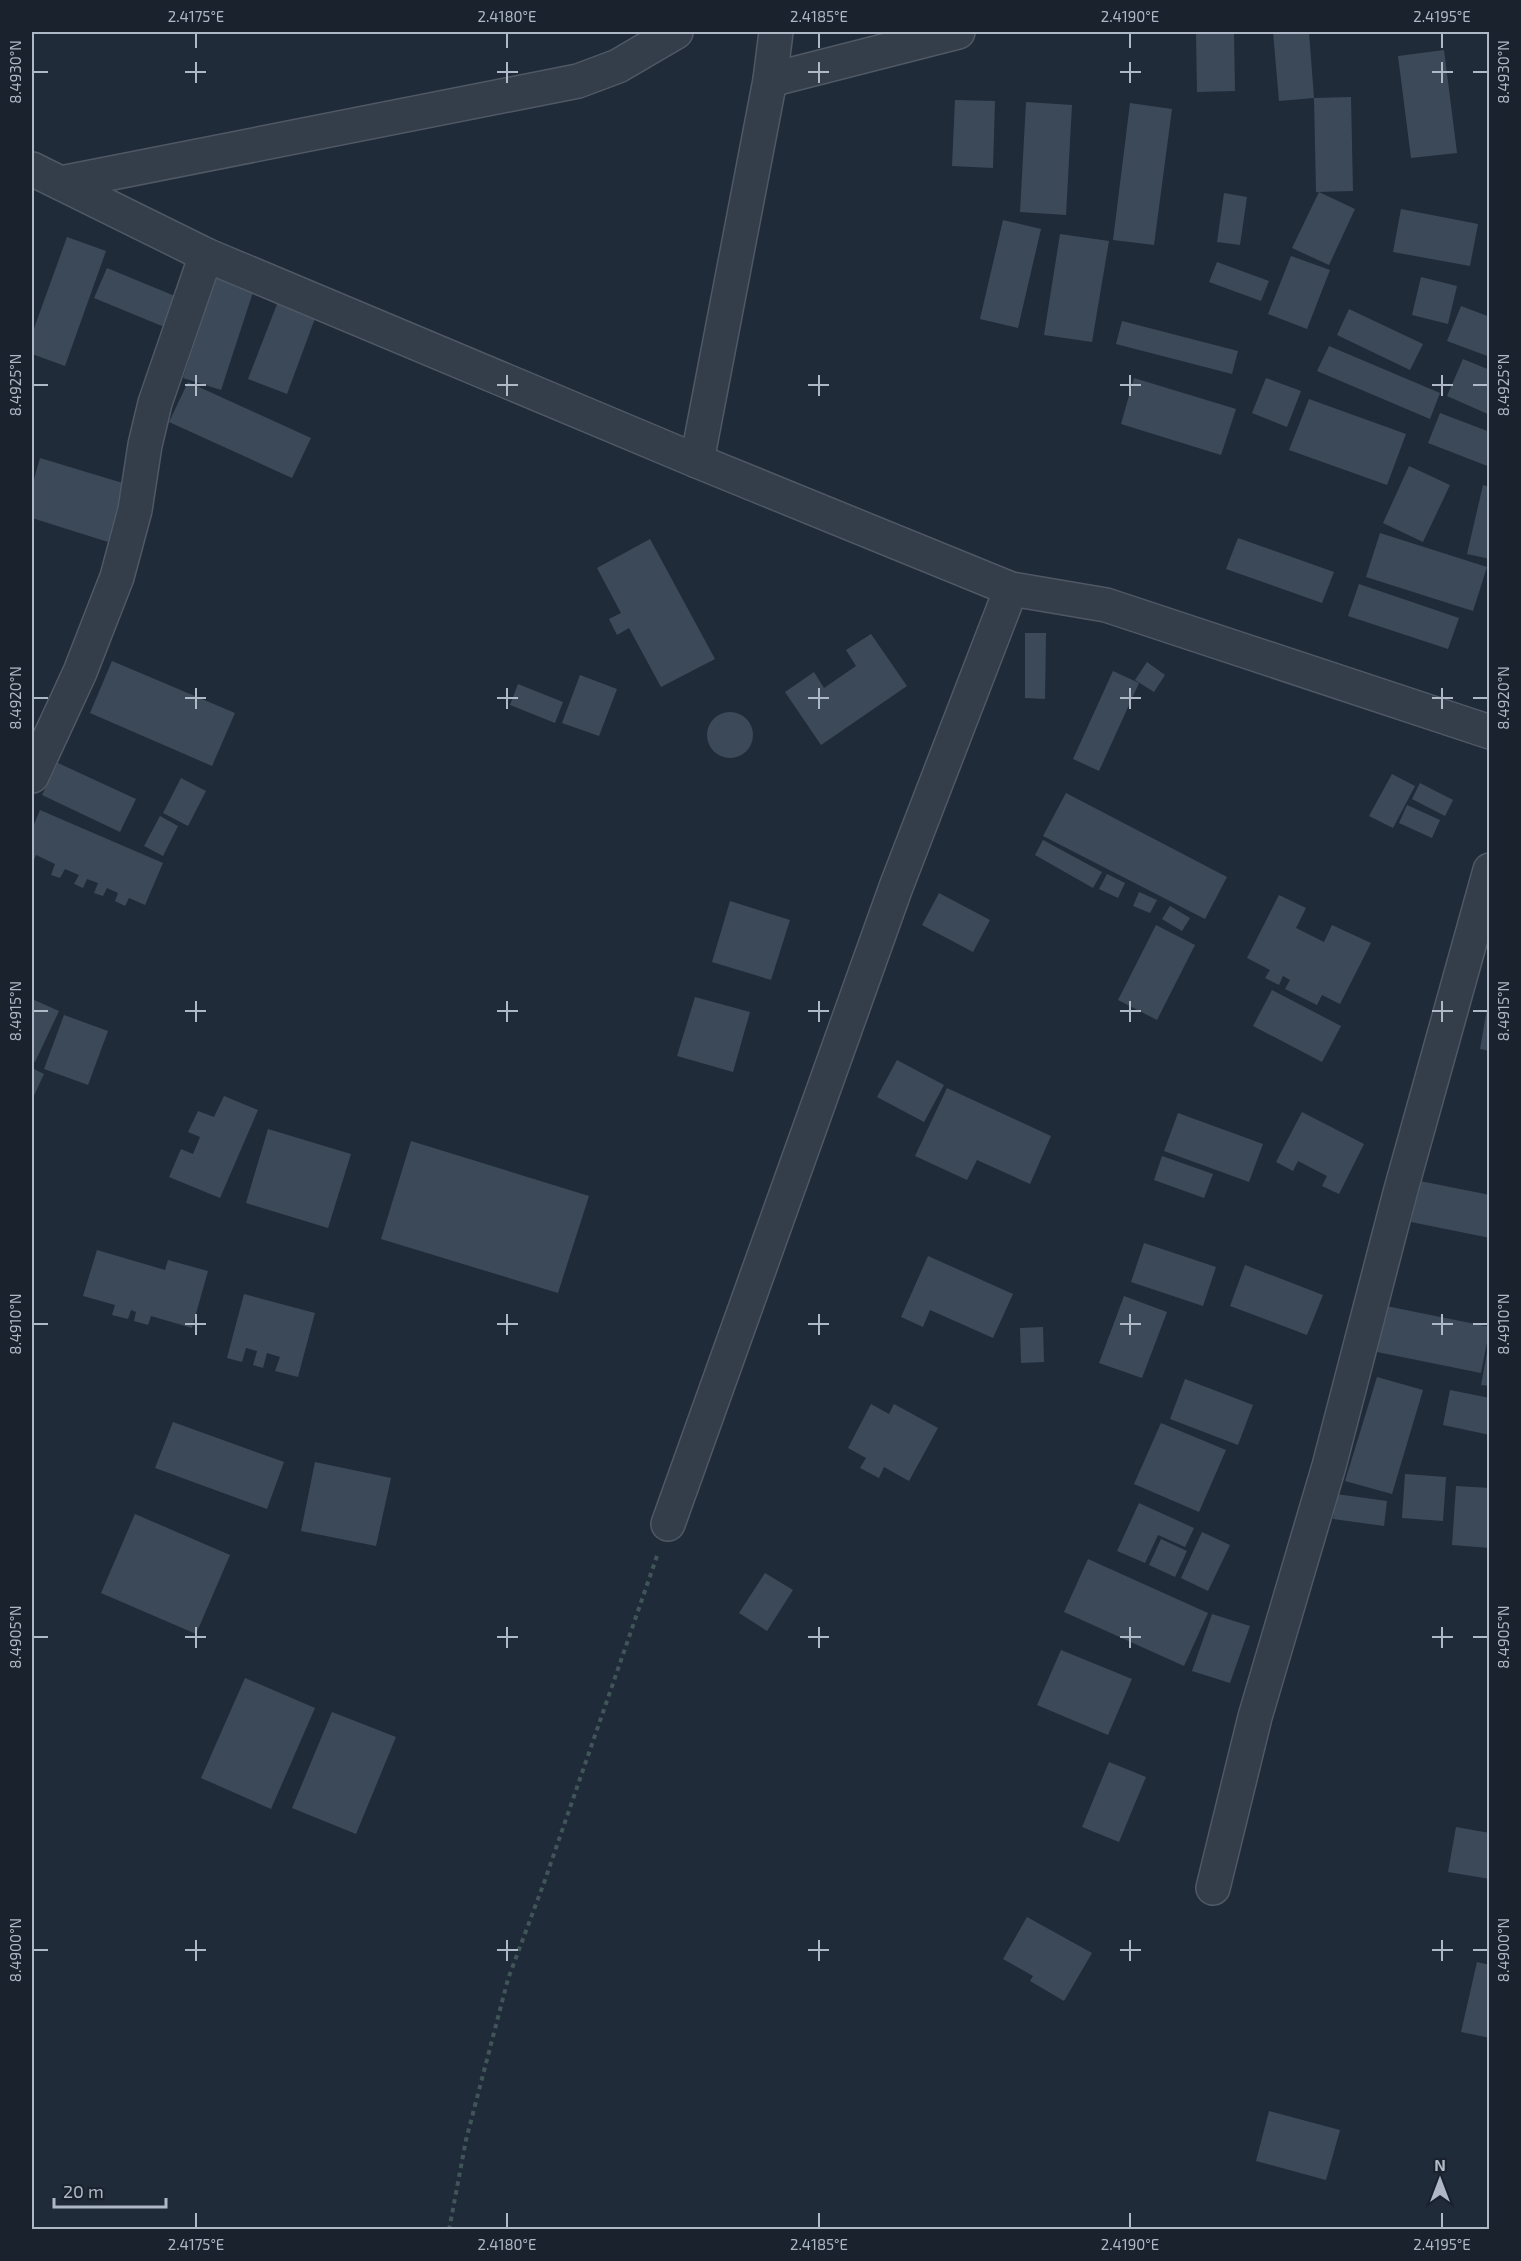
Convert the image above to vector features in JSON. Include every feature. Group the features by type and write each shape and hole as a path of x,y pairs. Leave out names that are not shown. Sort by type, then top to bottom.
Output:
{"street":[{"path":"61,183 578,81 618,66 676,32"},
{"path":"697,461 770,80 776,32"},
{"path":"770,80 958,32"},
{"path":"32,169 206,255 697,461 1011,589 1106,605 1490,732"},
{"path":"32,776 80,672 117,577 135,510 154,403 206,255"},
{"path":"668,1524 896,887 1011,589"},
{"path":"1213,1888 1255,1716 1329,1466 1400,1192 1490,870"}],"path":[{"path":"449,2229 466,2140 508,1979 545,1880 668,1524"}],"building":[{"path":"1196,32 1234,32 1235,91 1197,92"},
{"path":"1273,32 1309,32 1314,98 1279,101"},
{"path":"1444,50 1457,153 1411,158 1398,56"},
{"path":"1351,97 1353,191 1316,192 1314,98"},
{"path":"955,100 995,101 993,168 952,166"},
{"path":"1026,102 1072,105 1066,215 1020,212"},
{"path":"1130,103 1172,109 1154,245 1113,240"},
{"path":"1319,192 1355,209 1329,265 1292,248"},
{"path":"1224,193 1247,197 1240,245 1217,242"},
{"path":"1401,209 1478,224 1470,266 1393,252"},
{"path":"1003,220 1041,229 1018,328 980,319"},
{"path":"1060,234 1109,241 1092,342 1044,335"},
{"path":"67,237 106,251 65,366 32,354 32,334"},
{"path":"1291,256 1330,270 1307,329 1268,314"},
{"path":"1217,262 1269,281 1261,301 1209,282"},
{"path":"107,268 187,301 174,331 94,298"},
{"path":"217,274 255,286 221,390 183,378"},
{"path":"1421,277 1457,286 1448,324 1412,315"},
{"path":"279,299 317,313 287,394 248,379"},
{"path":"1461,306 1490,317 1490,357 1447,341"},
{"path":"1349,309 1423,344 1410,370 1337,335"},
{"path":"1122,321 1238,351 1232,374 1116,344"},
{"path":"1329,346 1440,393 1430,419 1317,371"},
{"path":"1463,359 1490,370 1490,415 1447,396"},
{"path":"1134,378 1236,409 1221,455 1121,424"},
{"path":"1266,378 1301,391 1287,427 1252,413"},
{"path":"188,382 311,438 292,478 169,422"},
{"path":"1309,399 1406,434 1387,485 1289,450"},
{"path":"1440,413 1490,432 1490,467 1428,443"},
{"path":"40,458 126,484 108,542 32,518 32,486"},
{"path":"1409,466 1450,485 1423,542 1383,523"},
{"path":"1483,485 1490,487 1490,559 1467,554"},
{"path":"1380,533 1487,567 1473,611 1366,577"},
{"path":"1238,538 1334,572 1322,603 1226,569"},
{"path":"650,539 715,659 661,687 629,628 617,635 609,619 621,613 597,568"},
{"path":"1359,584 1459,618 1448,649 1348,616"},
{"path":"1025,633 1046,633 1045,699 1025,698"},
{"path":"871,634 907,686 821,745 785,692 814,672 824,688 856,666 846,650"},
{"path":"112,661 235,713 212,766 90,713"},
{"path":"1147,662 1165,675 1154,692 1135,680"},
{"path":"1113,671 1139,683 1099,771 1073,759"},
{"path":"580,675 617,689 599,736 562,723"},
{"path":"518,684 563,702 555,723 510,705"},
{"path":"730,712 746,719 753,735 746,751 730,758 714,751 707,735 714,719"},
{"path":"58,763 136,799 120,832 42,795"},
{"path":"1392,774 1415,786 1393,828 1369,816"},
{"path":"181,778 206,791 188,826 163,813"},
{"path":"1420,783 1453,800 1445,816 1412,799"},
{"path":"1066,793 1227,877 1205,919 1043,836"},
{"path":"1407,805 1440,820 1432,838 1399,823"},
{"path":"40,810 163,863 145,905 129,898 125,906 115,901 118,893 107,888 103,896 94,893 98,883 87,879 83,888 74,884 79,875 65,869 60,878 51,875 55,864 36,855 32,865 32,829"},
{"path":"160,816 178,826 163,856 144,846"},
{"path":"1043,840 1102,872 1093,888 1035,855"},
{"path":"1107,874 1125,883 1118,898 1099,889"},
{"path":"1139,892 1157,900 1150,913 1133,906"},
{"path":"939,893 990,920 973,952 922,925"},
{"path":"1279,895 1306,908 1296,928 1324,942 1332,925 1371,943 1340,1004 1322,995 1317,1005 1285,989 1290,980 1283,976 1279,985 1265,978 1270,970 1247,958"},
{"path":"730,901 790,920 771,980 712,962"},
{"path":"1170,906 1190,918 1182,931 1162,919"},
{"path":"1156,925 1195,945 1157,1020 1118,1000"},
{"path":"1272,990 1341,1026 1322,1062 1253,1026"},
{"path":"695,997 750,1012 733,1072 677,1056"},
{"path":"32,999 59,1011 35,1062 32,1060"},
{"path":"1487,1009 1490,1009 1490,1051 1480,1049"},
{"path":"64,1015 108,1031 88,1085 44,1069"},
{"path":"897,1060 944,1085 924,1122 877,1097"},
{"path":"32,1068 44,1074 32,1100"},
{"path":"947,1088 1051,1136 1030,1184 977,1160 967,1180 915,1156"},
{"path":"224,1096 258,1110 220,1198 169,1177 181,1149 193,1154 200,1137 188,1132 198,1111 214,1117"},
{"path":"1302,1112 1364,1144 1339,1194 1322,1186 1327,1176 1298,1161 1293,1171 1276,1162"},
{"path":"1178,1113 1263,1144 1249,1182 1164,1151"},
{"path":"268,1129 351,1154 328,1228 246,1203"},
{"path":"411,1141 589,1196 558,1293 381,1239"},
{"path":"1162,1156 1213,1174 1204,1198 1154,1180"},
{"path":"1420,1181 1490,1195 1490,1238 1411,1222"},
{"path":"1144,1243 1216,1267 1203,1306 1131,1282"},
{"path":"97,1250 165,1270 168,1260 208,1271 192,1328 151,1316 148,1325 134,1321 136,1312 131,1310 128,1319 112,1315 115,1305 83,1296"},
{"path":"928,1256 1013,1294 993,1338 930,1310 923,1327 901,1317"},
{"path":"1245,1265 1323,1295 1307,1335 1230,1306"},
{"path":"244,1294 315,1313 298,1377 275,1371 280,1357 267,1353 263,1368 253,1365 257,1351 246,1348 242,1362 227,1358"},
{"path":"1124,1296 1167,1312 1142,1378 1099,1363"},
{"path":"1386,1306 1490,1327 1481,1373 1377,1352"},
{"path":"1043,1327 1044,1362 1021,1363 1020,1328"},
{"path":"1488,1347 1490,1347 1490,1386 1481,1385"},
{"path":"1377,1377 1423,1390 1392,1494 1345,1481"},
{"path":"1185,1379 1253,1405 1238,1445 1170,1419"},
{"path":"1450,1390 1490,1398 1490,1435 1443,1425"},
{"path":"871,1404 889,1414 894,1404 938,1428 909,1481 884,1467 879,1478 860,1468 866,1458 848,1448"},
{"path":"173,1422 284,1462 267,1509 155,1468"},
{"path":"1161,1423 1226,1450 1199,1512 1134,1484"},
{"path":"315,1462 391,1478 376,1546 301,1531"},
{"path":"1405,1474 1446,1477 1443,1521 1402,1518"},
{"path":"1456,1486 1490,1488 1490,1548 1452,1545"},
{"path":"1336,1494 1387,1501 1384,1526 1333,1519"},
{"path":"1139,1503 1194,1528 1185,1547 1158,1535 1145,1563 1117,1551"},
{"path":"135,1514 230,1555 196,1634 101,1593"},
{"path":"1202,1532 1230,1545 1208,1591 1181,1578"},
{"path":"1161,1539 1187,1551 1175,1577 1149,1565"},
{"path":"1088,1559 1208,1613 1184,1666 1064,1612"},
{"path":"765,1573 793,1590 767,1631 739,1613"},
{"path":"1212,1614 1250,1626 1230,1683 1192,1671"},
{"path":"1061,1650 1132,1679 1108,1735 1037,1705"},
{"path":"245,1678 315,1708 271,1809 201,1778"},
{"path":"332,1712 396,1737 356,1834 292,1808"},
{"path":"1109,1762 1146,1777 1119,1842 1082,1827"},
{"path":"1456,1827 1490,1833 1490,1879 1448,1872"},
{"path":"1027,1917 1092,1953 1064,2001 1030,1981 1033,1976 1003,1959"},
{"path":"1477,1962 1490,1965 1490,2038 1461,2032"},
{"path":"1269,2111 1340,2130 1326,2180 1256,2161"}]}
